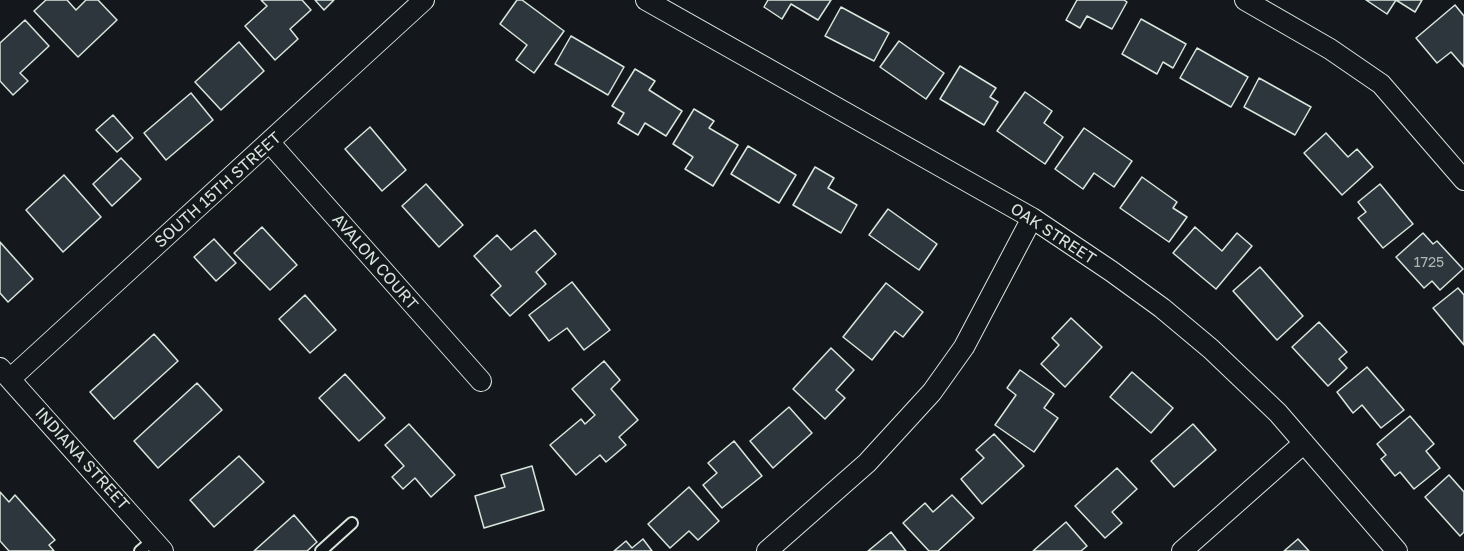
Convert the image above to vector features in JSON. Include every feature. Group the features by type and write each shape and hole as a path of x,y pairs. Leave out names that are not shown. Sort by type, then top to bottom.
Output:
{"street":[{"name":"SOUTH 15TH STREET","path":"5,373 270,143 424,0"},
{"name":"OAK STREET","path":"646,0 1032,218 1162,308 1211,349 1278,413 1397,551"},
{"path":"1245,0 1330,49 1381,84 1464,180"},
{"name":"AVALON COURT","path":"270,143 481,381"},
{"path":"767,551 867,464 932,392 964,347 1032,218"},
{"name":"INDIANA STREET","path":"5,373 152,547"},
{"path":"1182,551 1304,443"}],"lane":[{"path":"321,551 352,524"}],"building":[{"path":"46,0 67,0 76,10 86,0 98,0 117,20 78,57 34,11"},
{"path":"261,0 302,0 311,10 290,29 298,39 275,60 245,26 267,6"},
{"path":"315,0 334,0 324,10"},
{"path":"517,0 522,0 564,31 534,73 516,60 527,45 500,24"},
{"path":"768,0 831,0 818,20 791,4 782,19 764,7"},
{"path":"1077,0 1124,0 1127,2 1112,29 1087,16 1080,28 1066,20"},
{"path":"1366,0 1396,0 1387,14"},
{"path":"1396,0 1422,0 1415,12"},
{"path":"1455,5 1464,16 1464,67 1451,52 1437,63 1416,38"},
{"path":"841,7 889,33 874,61 825,36"},
{"path":"1141,19 1186,44 1173,68 1163,62 1157,74 1122,54"},
{"path":"25,20 49,46 20,73 28,81 13,95 0,81 0,43"},
{"path":"571,36 624,67 608,95 555,64"},
{"path":"899,41 944,73 926,99 880,67"},
{"path":"239,42 264,71 221,110 195,82"},
{"path":"1197,48 1248,77 1231,107 1180,78"},
{"path":"960,66 996,88 990,97 998,102 984,125 940,99"},
{"path":"635,69 655,81 649,90 682,111 666,136 645,123 638,135 618,123 624,113 612,106"},
{"path":"1259,78 1311,107 1295,135 1244,107"},
{"path":"1025,92 1052,111 1044,123 1063,137 1045,164 997,131"},
{"path":"191,93 213,120 166,160 144,133"},
{"path":"694,109 714,121 709,128 738,145 713,186 685,169 693,157 673,144"},
{"path":"113,115 133,138 117,152 96,130"},
{"path":"370,127 406,170 382,191 345,149"},
{"path":"1084,128 1132,161 1114,187 1094,173 1083,189 1055,169"},
{"path":"1326,133 1348,157 1357,149 1373,167 1342,195 1304,153"},
{"path":"748,146 796,175 779,203 731,174"},
{"path":"121,158 141,179 112,206 93,184"},
{"path":"815,167 834,178 828,188 857,205 841,233 793,205"},
{"path":"64,175 101,217 63,252 26,210"},
{"path":"1142,177 1177,202 1173,208 1187,217 1169,242 1120,208"},
{"path":"426,184 463,225 439,247 402,206"},
{"path":"1380,184 1413,224 1383,248 1358,218 1366,212 1358,202"},
{"path":"888,209 937,244 919,270 869,235"},
{"path":"262,227 297,265 270,290 234,253"},
{"path":"1195,227 1222,251 1237,233 1252,246 1216,289 1173,253"},
{"path":"535,230 556,254 536,272 546,284 510,316 491,295 501,286 474,256 497,235 511,250"},
{"path":"1423,233 1433,244 1437,241 1463,269 1440,290 1432,281 1424,288 1396,257"},
{"path":"214,239 236,263 216,281 194,257"},
{"path":"0,242 33,279 8,302 0,293"},
{"path":"1260,267 1303,316 1277,340 1233,291"},
{"path":"572,282 610,330 584,350 567,328 549,341 529,315"},
{"path":"886,283 923,312 903,337 895,331 872,360 843,337"},
{"path":"1458,288 1464,295 1464,345 1433,308"},
{"path":"305,295 336,330 310,353 279,319"},
{"path":"1071,318 1102,347 1065,387 1041,364 1059,345 1052,338"},
{"path":"1319,322 1347,352 1339,359 1347,368 1328,386 1292,347"},
{"path":"154,334 178,361 114,419 90,392"},
{"path":"831,348 854,370 836,390 845,398 825,419 793,389"},
{"path":"604,361 620,380 611,389 638,420 619,437 626,445 606,462 600,455 576,475 550,445 581,419 585,424 595,415 572,389"},
{"path":"1367,367 1404,410 1381,428 1362,405 1353,413 1337,392"},
{"path":"1020,370 1054,394 1044,408 1058,418 1034,452 995,425 1016,395 1007,388"},
{"path":"1132,372 1173,408 1151,433 1110,397"},
{"path":"345,374 385,418 359,441 319,398"},
{"path":"197,383 222,410 158,468 134,441"},
{"path":"789,407 812,433 773,468 750,441"},
{"path":"1410,416 1434,444 1426,451 1440,468 1414,489 1400,472 1395,476 1381,459 1386,455 1377,444"},
{"path":"409,424 455,475 431,497 415,478 403,489 392,477 404,466 385,445"},
{"path":"1193,424 1216,450 1174,487 1151,461"},
{"path":"994,434 1024,466 982,504 961,479 984,458 976,450"},
{"path":"734,441 762,476 722,508 703,485 717,473 708,463"},
{"path":"239,456 264,482 214,527 190,500"},
{"path":"532,466 544,510 484,528 475,496 505,487 501,475"},
{"path":"1117,468 1137,489 1112,512 1122,523 1105,538 1075,506"},
{"path":"1449,475 1464,492 1464,532 1460,536 1425,497"},
{"path":"689,487 719,521 698,540 689,531 670,548 648,524"},
{"path":"0,492 9,502 15,495 55,540 49,545 54,551 9,551 0,541"},
{"path":"952,495 974,518 938,551 929,551 903,523 925,503 933,512"},
{"path":"294,515 317,542 307,551 254,551"},
{"path":"1066,522 1087,546 1081,551 1033,551"},
{"path":"891,532 906,551 868,551"},
{"path":"643,539 652,551 614,551 626,541 632,548"},
{"path":"1298,539 1309,551 1284,551"}]}
